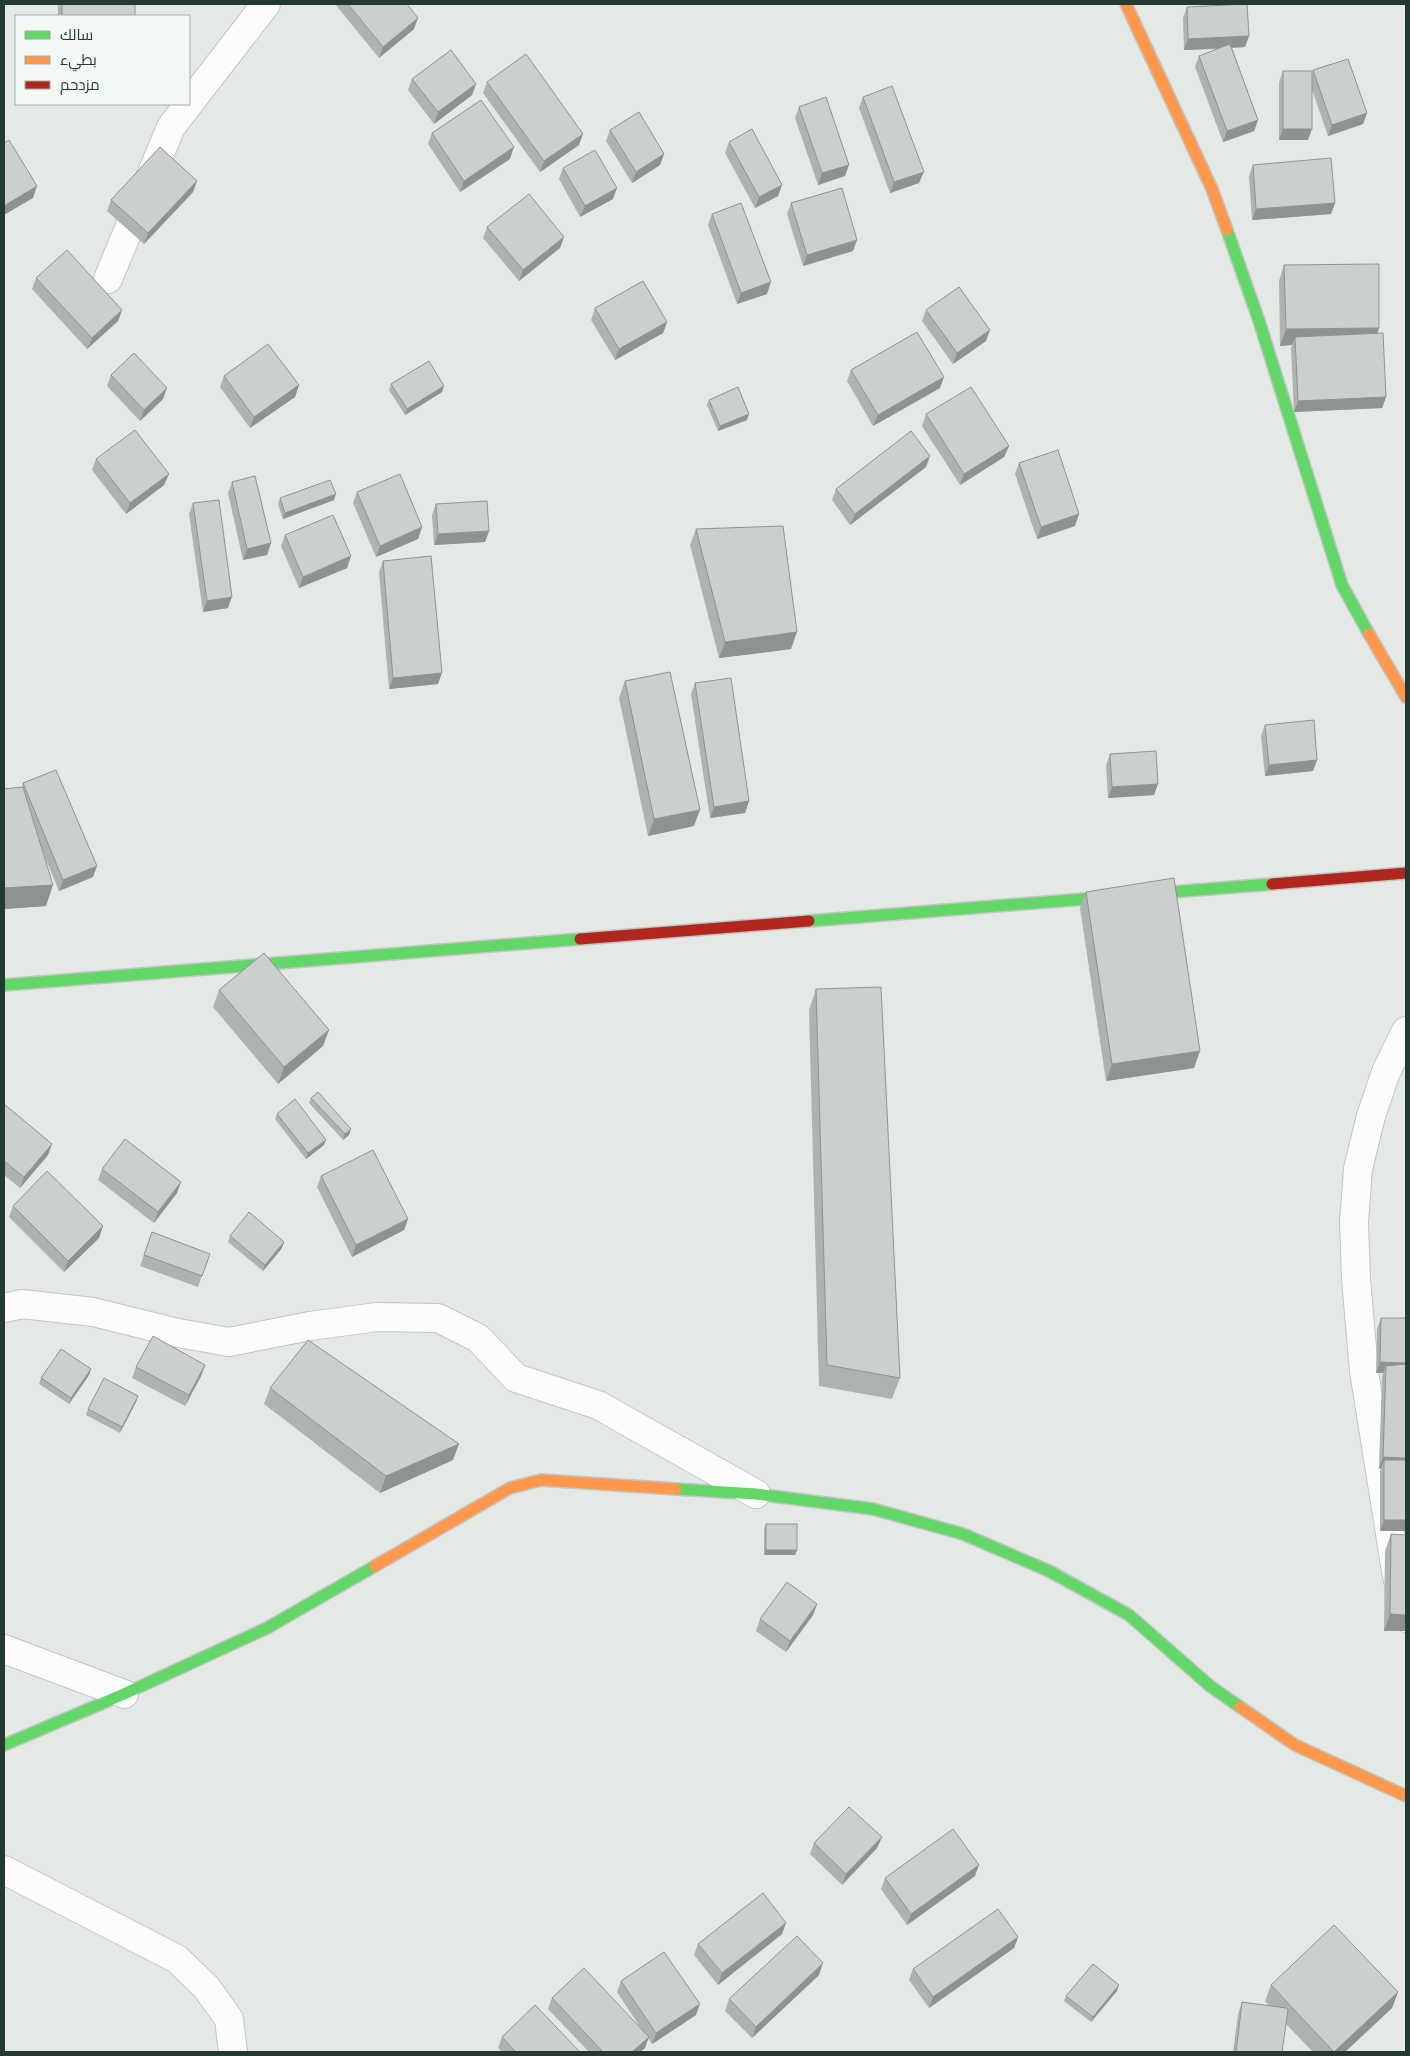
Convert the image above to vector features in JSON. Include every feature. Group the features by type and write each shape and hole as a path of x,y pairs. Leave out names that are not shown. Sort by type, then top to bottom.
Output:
{"street":[{"path":"190,102 266,4"},
{"path":"1126,4 1212,189 1259,321 1342,585 1368,634 1406,697"},
{"path":"108,279 171,127 188,105"},
{"path":"4,985 1406,873"},
{"path":"1406,1031 1386,1072 1371,1116 1358,1169 1354,1222 1356,1279 1364,1371 1396,1572 1406,1618"},
{"path":"10,1300 93,1312 178,1334 229,1342 310,1326 377,1317 438,1318 478,1338 516,1378 598,1404 756,1494"},
{"path":"4,1745 124,1694 267,1628 510,1488 541,1480 756,1494 873,1509 962,1534 1049,1572 1129,1615 1210,1686 1295,1746 1406,1796"},
{"path":"4,1650 124,1694"},
{"path":"4,1870 176,1958 206,1987 229,2019 233,2052"}],"building":[{"path":"62,4 135,4 135,15 62,15"},
{"path":"348,4 407,4 418,18 383,47"},
{"path":"1247,4 1249,36 1188,39 1187,7"},
{"path":"1230,44 1258,120 1227,131 1199,56"},
{"path":"451,50 476,84 438,112 412,79"},
{"path":"526,54 583,134 544,161 487,82"},
{"path":"1348,59 1367,113 1332,125 1313,70"},
{"path":"1283,71 1312,71 1312,129 1283,129"},
{"path":"892,86 924,172 894,182 863,97"},
{"path":"826,97 849,165 822,173 799,107"},
{"path":"481,100 514,147 464,181 432,133"},
{"path":"639,112 664,154 636,172 610,130"},
{"path":"752,129 782,185 759,197 729,142"},
{"path":"9,140 37,186 4,206 4,143"},
{"path":"160,147 197,181 148,233 111,200"},
{"path":"595,150 617,188 585,206 563,168"},
{"path":"1331,158 1335,203 1256,209 1253,165"},
{"path":"842,188 857,240 807,255 791,203"},
{"path":"529,194 564,237 523,270 487,227"},
{"path":"741,203 771,282 741,293 712,214"},
{"path":"67,250 122,310 92,338 36,278"},
{"path":"1379,264 1379,328 1286,329 1284,265"},
{"path":"643,281 667,322 619,349 595,308"},
{"path":"959,287 990,330 957,353 926,310"},
{"path":"917,332 944,377 878,415 851,370"},
{"path":"1383,333 1386,397 1298,401 1295,337"},
{"path":"268,344 299,385 254,417 224,376"},
{"path":"134,353 167,388 144,410 111,375"},
{"path":"429,361 444,386 407,409 391,384"},
{"path":"738,387 749,414 720,426 709,400"},
{"path":"971,387 1009,446 964,474 926,414"},
{"path":"135,430 169,474 130,503 96,459"},
{"path":"911,431 930,456 855,514 836,489"},
{"path":"1058,450 1079,514 1041,527 1019,463"},
{"path":"400,474 422,527 380,546 357,492"},
{"path":"255,476 271,543 247,549 232,482"},
{"path":"330,480 336,494 285,513 280,498"},
{"path":"219,500 232,597 207,601 193,503"},
{"path":"487,501 489,531 438,534 436,504"},
{"path":"333,515 351,556 303,577 285,535"},
{"path":"783,526 797,632 725,642 696,529"},
{"path":"431,556 442,673 393,678 383,561"},
{"path":"670,672 700,810 654,819 625,681"},
{"path":"731,678 749,801 714,807 695,683"},
{"path":"1314,720 1317,760 1269,765 1265,725"},
{"path":"1156,751 1158,784 1112,787 1110,754"},
{"path":"56,770 97,866 63,880 23,783"},
{"path":"23,787 53,885 4,888 4,789"},
{"path":"1174,878 1200,1051 1112,1064 1086,892"},
{"path":"264,953 329,1030 284,1067 219,990"},
{"path":"881,987 900,1378 827,1365 816,989"},
{"path":"318,1092 351,1129 345,1134 311,1098"},
{"path":"295,1099 326,1140 308,1153 277,1114"},
{"path":"4,1104 52,1144 24,1177 4,1161"},
{"path":"125,1139 181,1182 158,1212 102,1169"},
{"path":"373,1150 408,1219 356,1245 321,1176"},
{"path":"47,1171 103,1226 68,1261 13,1206"},
{"path":"249,1212 284,1242 265,1265 230,1236"},
{"path":"152,1232 210,1254 202,1276 144,1255"},
{"path":"1381,1318 1406,1318 1406,1363 1380,1362"},
{"path":"153,1336 205,1365 189,1395 136,1367"},
{"path":"308,1340 459,1444 386,1476 270,1388"},
{"path":"61,1349 91,1369 71,1398 41,1378"},
{"path":"1406,1364 1406,1458 1383,1457 1386,1366"},
{"path":"104,1378 138,1396 122,1427 88,1409"},
{"path":"1384,1460 1406,1460 1406,1520 1384,1520"},
{"path":"766,1524 797,1524 797,1550 766,1550"},
{"path":"1391,1534 1406,1535 1406,1615 1390,1614"},
{"path":"787,1582 817,1604 790,1641 760,1619"},
{"path":"849,1807 882,1837 846,1874 814,1843"},
{"path":"953,1829 979,1865 911,1914 885,1878"},
{"path":"763,1893 786,1923 722,1973 698,1944"},
{"path":"998,1909 1018,1937 933,1997 913,1969"},
{"path":"1334,1925 1398,1992 1334,2052 1271,1985"},
{"path":"797,1936 823,1963 756,2027 729,1999"},
{"path":"664,1952 700,2004 656,2033 621,1981"},
{"path":"1093,1964 1119,1985 1093,2017 1066,1996"},
{"path":"584,1968 649,2037 632,2052 603,2052 552,1998"},
{"path":"1242,2002 1286,2008 1288,2010 1282,2052 1236,2052"},
{"path":"535,2005 580,2052 516,2052 502,2037"}],"traffic: fast":[{"path":"1227,230 1259,321 1342,585 1369,634"},
{"path":"809,921 1272,884"},
{"path":"4,985 580,939"},
{"path":"676,1489 756,1494 873,1509 963,1534 1049,1571 1129,1615 1210,1686 1240,1707"},
{"path":"4,1745 124,1694 267,1628 375,1566"}],"traffic: slow":[{"path":"1126,4 1212,189 1227,230"},
{"path":"1369,634 1406,697"},
{"path":"375,1566 510,1488 541,1480 676,1489"},
{"path":"1240,1707 1295,1745 1406,1796"}],"traffic: jam":[{"path":"1272,884 1406,873"},
{"path":"580,939 809,921"}]}
